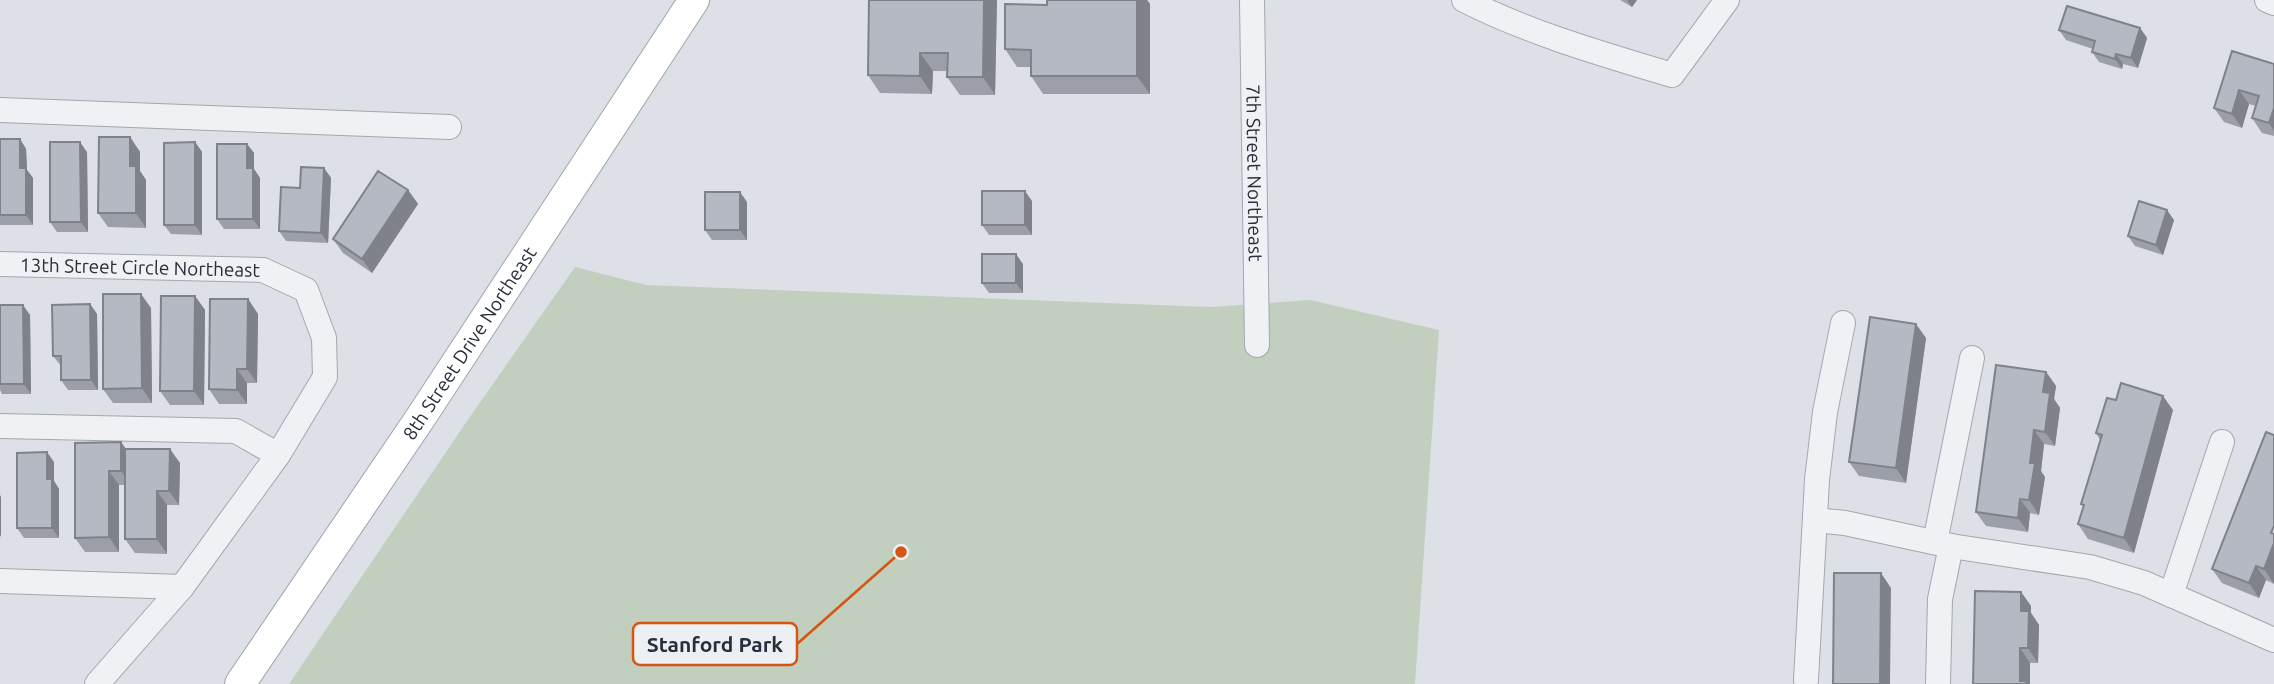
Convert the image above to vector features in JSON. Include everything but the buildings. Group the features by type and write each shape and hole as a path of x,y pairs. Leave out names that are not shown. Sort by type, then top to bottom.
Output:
{"main road":[{"name":"8th Street Drive Northeast","path":"240,684 459,359 694,0"}],"street":[{"name":"7th Street Northeast","path":"1252,0 1258,345"},
{"path":"1464,0 1486,11 1596,52 1672,75 1727,0"},
{"path":"2267,0 2274,3"},
{"path":"0,110 449,127"},
{"name":"13th Street Circle Northeast","path":"0,264 263,270 306,290 324,338 325,377 278,455 182,587 97,684"},
{"path":"1806,680 1815,520 1825,412 1843,323"},
{"path":"1938,684 1943,544 1972,358"},
{"path":"0,426 236,430 278,455"},
{"path":"2171,594 2222,442"},
{"path":"1815,520 2090,567 2144,583 2274,640"},
{"path":"0,581 182,587"}],"green space":[{"path":"575,267 646,285 1210,307 1310,300 1439,330 1415,684 289,684"}],"place":[{"name":"Stanford Park","path":"901,552"}]}
